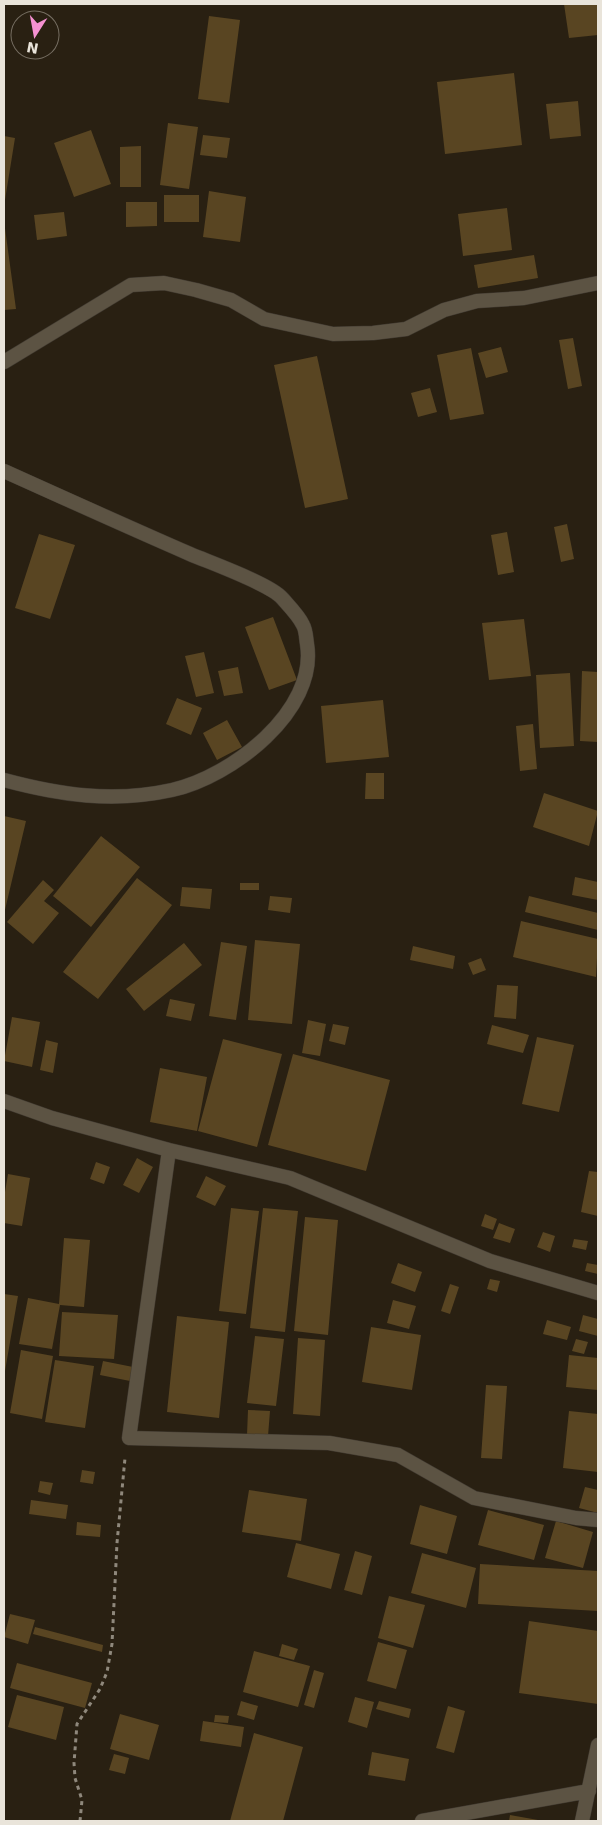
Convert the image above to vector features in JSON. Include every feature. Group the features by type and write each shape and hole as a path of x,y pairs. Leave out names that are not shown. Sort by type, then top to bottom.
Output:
{"street":[{"path":"4,362 131,285 164,283 231,300 264,319 334,334 374,334 406,329 444,310 477,302 524,298 598,283"},
{"path":"4,471 241,575 281,596 303,626 308,654 303,688 276,726 243,758 208,778 173,790 130,796 91,797 48,792 4,780"},
{"path":"4,1101 52,1118 169,1150 290,1178 490,1261 598,1293"},
{"path":"169,1150 137,1365 129,1438 329,1443 398,1455 474,1498 576,1518 598,1520"},
{"path":"582,1821 598,1745"},
{"path":"422,1821 589,1791"}],"path":[{"path":"80,1821 82,1800 75,1778 74,1763 77,1724 100,1689 107,1672 112,1644 122,1472 129,1438"}],"building":[{"path":"564,4 598,4 598,35 569,38"},
{"path":"209,16 240,20 229,103 198,99"},
{"path":"514,73 522,145 445,154 437,82"},
{"path":"578,101 581,136 550,139 546,104"},
{"path":"168,123 198,127 189,189 160,185"},
{"path":"91,130 111,184 74,197 54,143"},
{"path":"203,135 230,138 227,158 200,155"},
{"path":"4,136 15,138 5,200 4,200"},
{"path":"141,146 141,187 120,187 120,147"},
{"path":"209,191 246,197 240,242 203,237"},
{"path":"164,195 199,195 199,222 164,222"},
{"path":"126,202 157,202 157,226 126,227"},
{"path":"507,208 512,250 463,256 458,214"},
{"path":"64,212 67,236 37,240 34,215"},
{"path":"4,221 16,309 4,310"},
{"path":"534,255 538,278 478,288 474,265"},
{"path":"573,338 582,386 568,389 559,340"},
{"path":"501,347 508,372 486,378 478,353"},
{"path":"471,348 484,414 450,420 437,355"},
{"path":"317,356 348,499 305,508 274,365"},
{"path":"430,388 437,412 418,417 411,393"},
{"path":"567,524 574,559 561,562 554,527"},
{"path":"507,532 514,572 498,575 491,535"},
{"path":"39,534 75,545 50,619 15,608"},
{"path":"273,617 297,680 269,690 245,627"},
{"path":"524,619 531,676 489,680 482,623"},
{"path":"204,652 214,693 196,697 185,656"},
{"path":"238,667 243,693 224,696 218,671"},
{"path":"582,671 598,672 598,742 580,741"},
{"path":"570,673 574,746 540,748 536,675"},
{"path":"177,698 202,708 191,735 166,724"},
{"path":"383,700 389,757 326,763 321,706"},
{"path":"227,720 242,747 217,760 203,733"},
{"path":"533,724 537,769 520,771 516,726"},
{"path":"366,773 384,773 384,799 365,799"},
{"path":"544,793 598,811 589,846 533,827"},
{"path":"4,816 26,821 4,914"},
{"path":"101,836 140,867 91,927 53,896"},
{"path":"575,877 598,882 598,900 572,895"},
{"path":"137,878 172,905 98,999 63,972"},
{"path":"43,880 54,890 44,901 59,913 33,944 7,922"},
{"path":"240,883 259,883 259,890 240,890"},
{"path":"182,887 212,889 210,909 180,906"},
{"path":"270,896 292,898 290,913 268,910"},
{"path":"529,896 598,913 598,930 525,912"},
{"path":"521,921 598,939 596,977 513,957"},
{"path":"255,940 300,944 292,1024 248,1020"},
{"path":"221,942 247,946 236,1020 209,1016"},
{"path":"184,943 202,965 144,1011 126,989"},
{"path":"413,946 455,956 453,969 410,960"},
{"path":"481,958 486,970 473,975 468,963"},
{"path":"497,985 518,986 516,1019 494,1017"},
{"path":"170,999 195,1004 191,1021 166,1016"},
{"path":"12,1017 40,1022 32,1067 4,1061"},
{"path":"308,1020 326,1024 320,1056 302,1053"},
{"path":"333,1024 349,1027 345,1045 329,1041"},
{"path":"492,1025 529,1035 523,1053 487,1044"},
{"path":"537,1037 574,1045 559,1112 522,1104"},
{"path":"223,1039 282,1054 257,1147 198,1131"},
{"path":"46,1040 58,1043 53,1073 40,1070"},
{"path":"293,1054 390,1080 366,1171 268,1145"},
{"path":"160,1068 207,1077 197,1131 150,1122"},
{"path":"137,1158 153,1167 139,1193 123,1185"},
{"path":"96,1162 110,1167 104,1184 90,1179"},
{"path":"589,1171 598,1172 598,1216 581,1212"},
{"path":"8,1174 30,1178 22,1226 4,1223 4,1198"},
{"path":"206,1176 226,1186 215,1206 196,1197"},
{"path":"231,1208 259,1211 246,1314 219,1311"},
{"path":"263,1208 298,1211 285,1332 250,1328"},
{"path":"485,1214 497,1219 493,1230 481,1226"},
{"path":"305,1217 338,1220 328,1335 294,1331"},
{"path":"499,1223 515,1229 510,1243 493,1238"},
{"path":"543,1232 555,1236 550,1252 537,1247"},
{"path":"64,1238 90,1240 84,1307 60,1305 52,1349 19,1344 28,1298 59,1304"},
{"path":"574,1239 588,1241 586,1250 572,1247"},
{"path":"398,1263 422,1272 415,1292 391,1283"},
{"path":"587,1263 598,1265 598,1274 585,1271"},
{"path":"490,1279 500,1281 497,1292 487,1289"},
{"path":"450,1284 459,1287 450,1314 441,1311"},
{"path":"4,1294 18,1296 5,1371 4,1370"},
{"path":"393,1300 416,1306 409,1329 387,1323"},
{"path":"62,1312 118,1315 114,1359 59,1356"},
{"path":"583,1315 598,1319 598,1336 579,1331"},
{"path":"177,1316 229,1322 219,1418 167,1412"},
{"path":"547,1320 571,1327 567,1340 543,1334"},
{"path":"371,1327 421,1335 412,1390 362,1382"},
{"path":"255,1336 284,1339 276,1406 247,1403"},
{"path":"298,1338 325,1340 320,1416 293,1414"},
{"path":"576,1339 588,1342 584,1354 572,1351"},
{"path":"21,1350 53,1356 42,1419 10,1413"},
{"path":"569,1355 598,1358 598,1390 566,1387"},
{"path":"55,1360 94,1366 85,1428 45,1422"},
{"path":"103,1361 133,1367 130,1381 100,1375"},
{"path":"486,1385 507,1386 502,1459 481,1458"},
{"path":"248,1410 270,1411 268,1436 247,1435"},
{"path":"569,1411 598,1414 598,1472 563,1468"},
{"path":"82,1470 95,1472 93,1484 80,1482"},
{"path":"40,1481 53,1483 50,1495 38,1492"},
{"path":"585,1487 598,1490 598,1513 579,1508"},
{"path":"249,1490 307,1499 301,1541 242,1532"},
{"path":"31,1500 68,1505 66,1519 29,1514"},
{"path":"420,1505 457,1516 447,1554 410,1544"},
{"path":"488,1510 544,1525 534,1560 478,1545"},
{"path":"556,1521 593,1532 583,1568 545,1558"},
{"path":"77,1522 101,1525 100,1537 76,1535"},
{"path":"296,1543 340,1554 331,1589 287,1577"},
{"path":"355,1551 372,1556 362,1595 344,1590"},
{"path":"422,1553 476,1568 466,1608 411,1593"},
{"path":"480,1564 598,1571 598,1611 478,1604"},
{"path":"389,1596 425,1605 413,1648 378,1638"},
{"path":"10,1614 35,1620 28,1644 4,1637"},
{"path":"529,1621 598,1631 598,1704 519,1693"},
{"path":"35,1627 103,1645 102,1652 33,1634"},
{"path":"378,1642 407,1650 396,1689 367,1681"},
{"path":"282,1644 298,1649 294,1660 279,1656"},
{"path":"254,1651 310,1666 298,1707 243,1692"},
{"path":"17,1663 92,1683 85,1708 10,1688"},
{"path":"314,1670 324,1673 314,1708 304,1705"},
{"path":"17,1695 64,1707 56,1740 8,1727"},
{"path":"355,1697 374,1702 367,1728 348,1722"},
{"path":"241,1701 258,1706 254,1720 237,1715"},
{"path":"379,1701 411,1709 409,1718 376,1709"},
{"path":"448,1706 465,1711 454,1753 436,1748"},
{"path":"120,1714 159,1725 149,1760 110,1749"},
{"path":"215,1715 229,1716 228,1723 214,1722"},
{"path":"203,1721 244,1727 241,1747 200,1741"},
{"path":"254,1733 303,1747 283,1821 230,1821"},
{"path":"372,1752 409,1759 405,1781 368,1775"},
{"path":"114,1754 129,1758 125,1774 109,1770"},
{"path":"510,1815 538,1820 538,1821 509,1821"}]}
